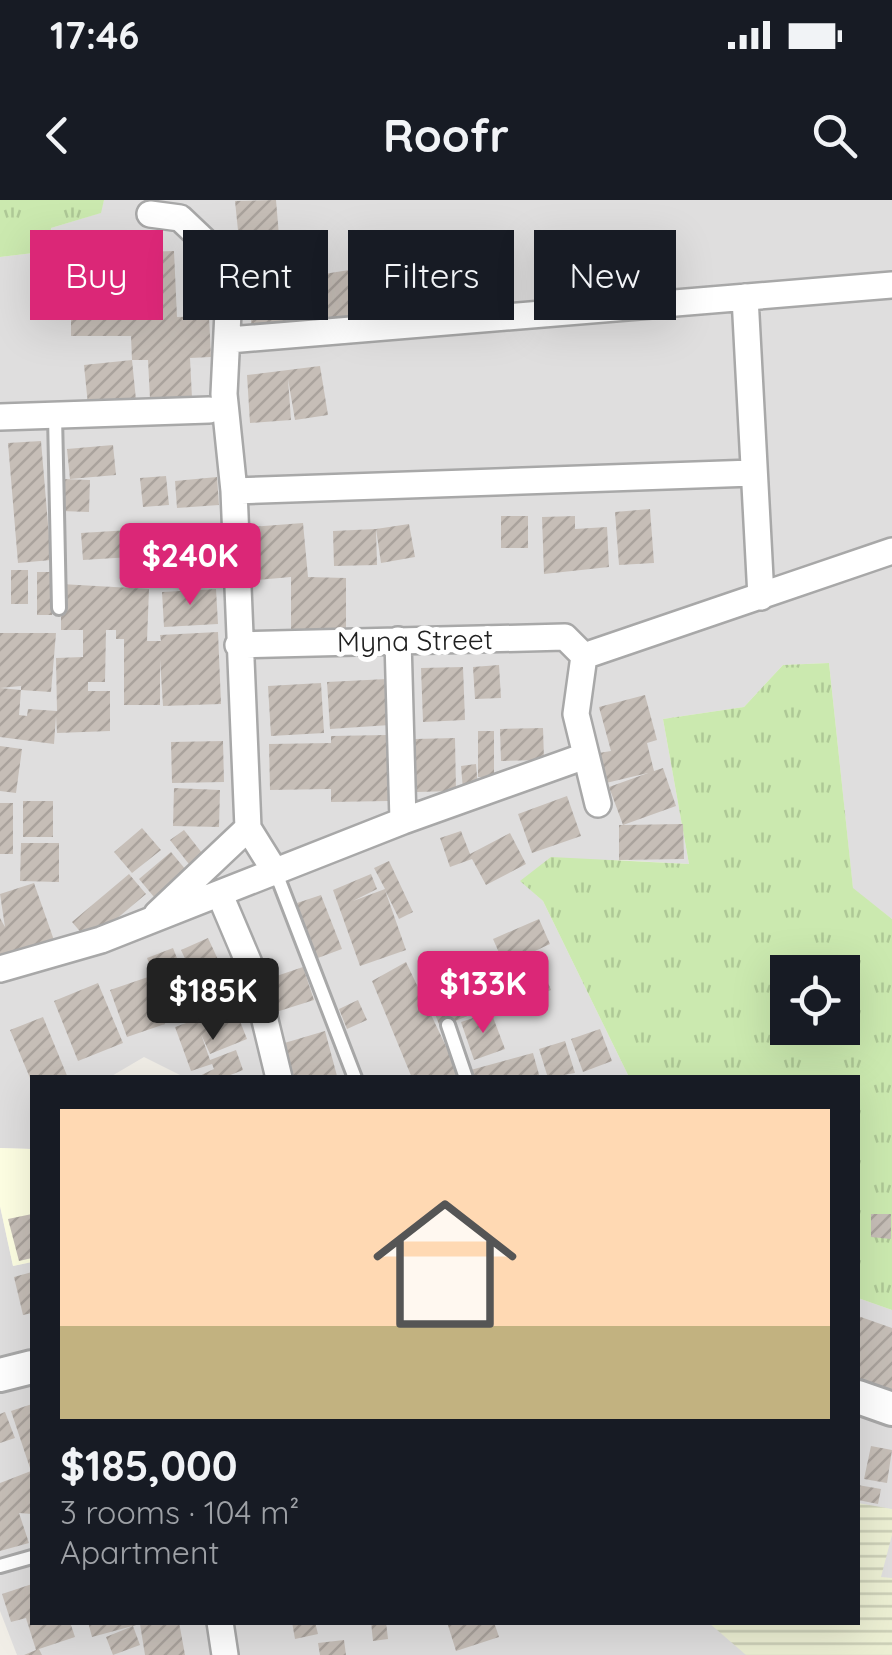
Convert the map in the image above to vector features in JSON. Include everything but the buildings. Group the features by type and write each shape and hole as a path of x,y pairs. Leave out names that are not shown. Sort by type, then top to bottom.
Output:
{"street":[{"path":"150,214 180,218 218,254 229,340 224,394 234,491 248,828 276,874"},
{"path":"229,340 892,286"},
{"path":"745,297 761,597"},
{"path":"0,417 209,410"},
{"path":"234,491 753,473"},
{"path":"598,804 576,714 584,656 892,552"},
{"name":"Myna Street","path":"238,645 565,637 584,656"},
{"path":"398,640 402,820"},
{"path":"0,969 149,922 402,820 585,756"},
{"path":"149,922 248,828"},
{"path":"220,894 254,975 278,1075"},
{"path":"0,1375 30,1368"},
{"path":"860,1398 892,1409"},
{"path":"220,1625 225,1655"}],"lane":[{"path":"55,416 59,608"},
{"path":"276,874 355,1075"},
{"path":"448,1025 465,1075"},
{"path":"0,1566 30,1558"}],"shaded area":[{"path":"104,200 892,200 892,919 853,889 829,663 783,665 744,707 663,719 689,864 619,860 521,881 543,901 628,1075 180,1075 144,1057 113,1075 30,1075 30,1149 0,1148 0,257 30,253 30,320 163,320 163,230 51,228 100,213"},
{"path":"0,1148 30,1149 30,1262 13,1266 0,1206"},
{"path":"0,1206 13,1266 30,1262 30,1625 860,1625 860,1299 892,1310 892,1655 17,1655 0,1611"},
{"path":"860,1503 892,1509 892,1535 881,1577 892,1578 892,1655 746,1655 711,1625 860,1625"}],"green space":[{"path":"0,200 104,200 101,213 51,230 30,230 30,253 0,257"},
{"path":"829,663 853,888 892,919 892,1310 860,1299 860,1075 628,1075 543,901 520,881 551,857 689,864 663,719 744,707 783,665"}]}
